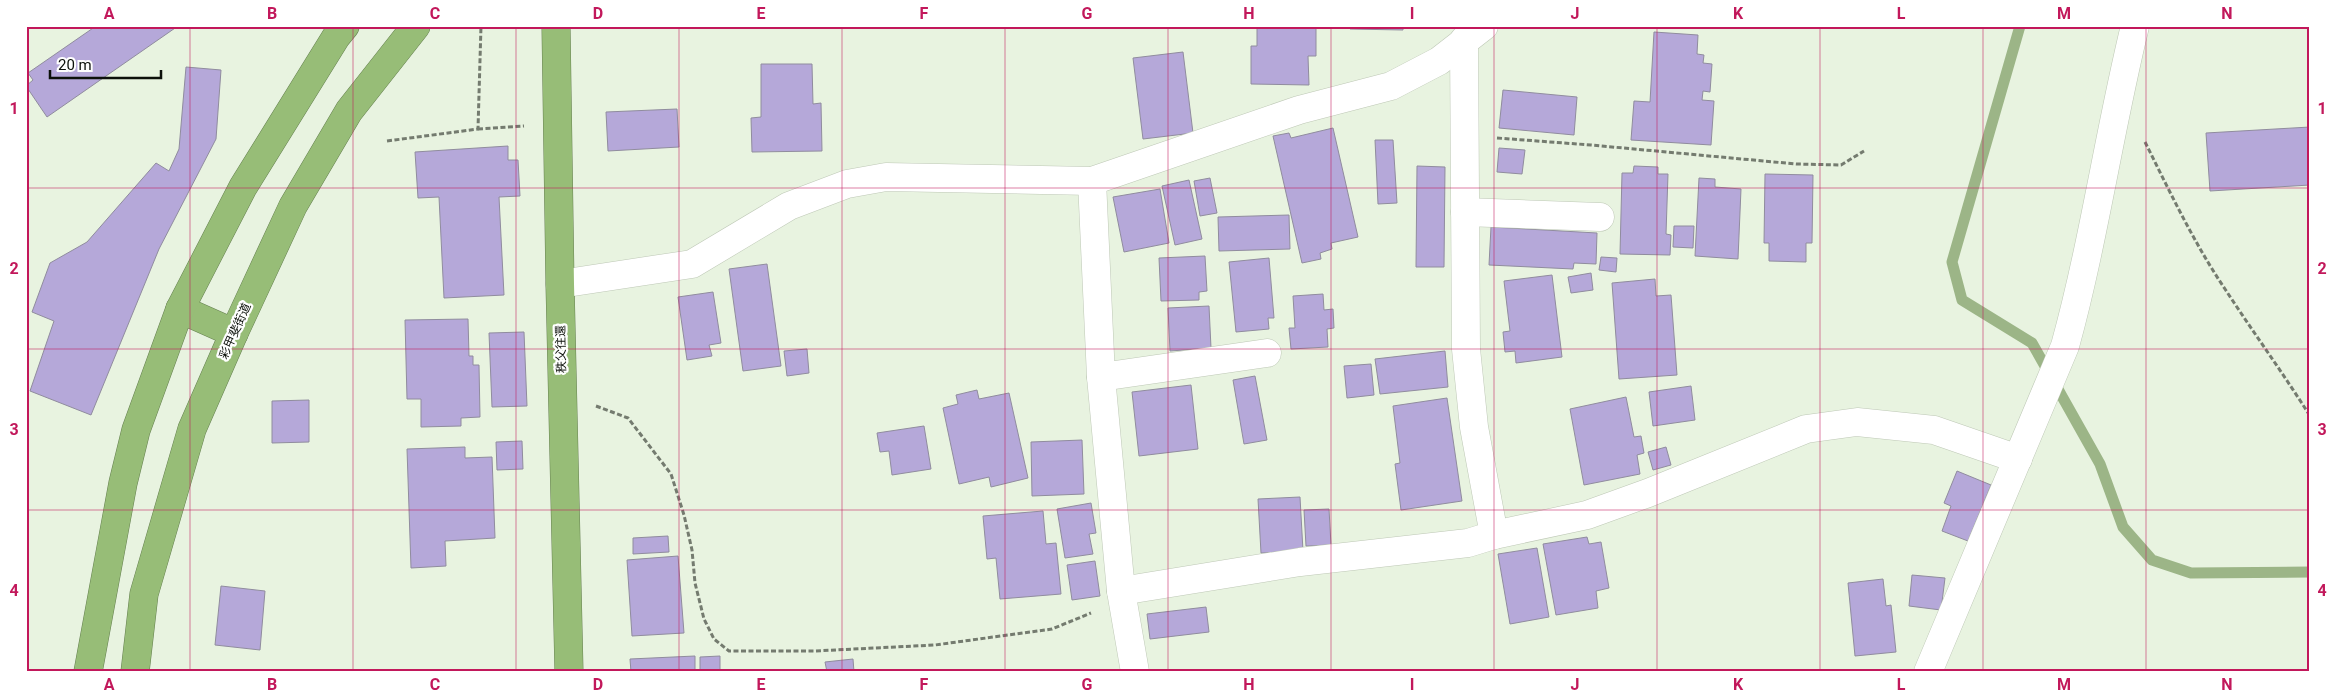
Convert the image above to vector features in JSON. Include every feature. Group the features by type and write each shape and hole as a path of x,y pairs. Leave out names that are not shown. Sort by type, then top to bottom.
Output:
{"highway":[{"path":"88,672 123,483 136,430 180,309 243,186 345,26"},
{"name":"彩甲斐街道","path":"135,672 144,594 189,438 234,333 293,206 349,110 416,26"},
{"name":"秩父往還","path":"556,26 569,672"},
{"path":"180,309 234,333"}],"street":[{"path":"1928,672 2065,346 2075,312 2118,96 2135,26"},
{"path":"560,284 692,264 789,206 846,184 886,177 1092,181 1299,110 1391,86 1439,61 1474,33"},
{"path":"1474,33 1464,136 1466,349 1474,427 1494,534"},
{"path":"1092,181 1101,377 1122,596 1135,672"},
{"path":"1465,212 1600,217"},
{"path":"1101,377 1267,353"},
{"path":"1122,596 1300,562 1468,543 1494,534 1587,515 1648,493 1806,429 1857,422 1934,430 2018,459"}],"path":[{"path":"478,129 481,26"},
{"path":"387,141 478,129 527,126"},
{"path":"1464,136 1591,145 1796,164 1841,165 1864,151"},
{"path":"2144,140 2185,223 2220,281 2258,335 2310,416"},
{"path":"591,404 628,418 671,474 684,515 692,550 695,583 704,619 714,640 729,651 814,651 962,641 1052,629 1122,596"}],"building":[{"path":"96,26 178,26 47,117 26,86 33,80 28,73"},
{"path":"1257,26 1316,26 1316,56 1308,56 1309,85 1251,84 1251,46 1257,46"},
{"path":"1350,26 1403,26 1403,30 1350,29"},
{"path":"1654,32 1698,35 1697,54 1704,55 1703,63 1712,64 1710,92 1703,91 1702,100 1714,101 1711,145 1631,140 1634,101 1650,102"},
{"path":"1183,52 1193,133 1143,139 1133,58"},
{"path":"761,64 812,64 813,104 821,103 822,151 752,152 751,118 761,117"},
{"path":"186,67 221,70 216,139 159,249 91,415 30,391 54,321 32,312 50,263 87,242 156,163 169,171 179,149"},
{"path":"1503,90 1577,97 1574,135 1499,128"},
{"path":"677,109 679,147 608,151 606,112"},
{"path":"2310,127 2310,185 2210,191 2206,133"},
{"path":"1333,128 1358,237 1331,243 1332,249 1320,253 1321,259 1302,263 1273,136 1289,133 1291,138"},
{"path":"1375,140 1393,140 1397,203 1378,204"},
{"path":"508,146 508,160 518,160 520,196 499,197 504,295 444,298 439,197 418,198 415,152"},
{"path":"1499,148 1525,150 1522,174 1497,172"},
{"path":"1417,166 1445,167 1444,267 1416,267"},
{"path":"1634,166 1658,167 1658,174 1668,174 1666,234 1671,235 1670,255 1620,254 1622,173 1633,173"},
{"path":"1765,174 1813,175 1812,243 1806,243 1806,262 1769,261 1769,243 1764,243"},
{"path":"1210,178 1217,213 1200,216 1194,181"},
{"path":"1699,178 1715,179 1715,187 1741,189 1738,259 1695,256"},
{"path":"1189,180 1202,239 1175,245 1162,186"},
{"path":"1160,189 1169,243 1124,252 1113,197"},
{"path":"1289,215 1290,249 1219,251 1218,217"},
{"path":"1674,226 1694,226 1693,248 1673,247"},
{"path":"1491,227 1597,233 1596,264 1574,263 1573,269 1489,265"},
{"path":"1205,256 1207,291 1199,292 1199,300 1161,301 1159,258"},
{"path":"1601,257 1617,258 1616,272 1599,270"},
{"path":"1269,258 1274,318 1268,318 1269,329 1236,332 1229,262"},
{"path":"767,264 781,366 743,371 729,269"},
{"path":"1591,273 1593,290 1571,293 1568,277"},
{"path":"1552,275 1562,357 1516,363 1515,351 1505,352 1503,332 1510,331 1504,281"},
{"path":"1655,279 1656,296 1671,295 1677,375 1619,379 1612,283"},
{"path":"713,292 721,343 709,345 712,356 687,360 678,297"},
{"path":"1323,294 1324,310 1333,309 1334,328 1327,329 1328,347 1291,349 1289,328 1295,328 1293,296"},
{"path":"1209,306 1211,348 1170,351 1168,308"},
{"path":"468,319 469,356 473,356 473,365 479,365 480,417 461,418 461,426 421,427 421,399 407,399 405,320"},
{"path":"524,332 527,406 492,407 489,333"},
{"path":"807,349 809,373 787,376 784,351"},
{"path":"1445,351 1448,387 1380,394 1375,359"},
{"path":"1371,364 1374,395 1347,398 1344,366"},
{"path":"1255,376 1267,440 1244,444 1233,380"},
{"path":"1191,385 1198,449 1139,456 1132,392"},
{"path":"1691,386 1695,420 1653,426 1649,392"},
{"path":"977,390 979,399 1009,393 1028,478 991,487 989,477 959,484 943,408 958,404 956,395"},
{"path":"1626,397 1634,437 1641,436 1644,453 1637,455 1640,474 1584,485 1570,409"},
{"path":"1447,398 1462,501 1401,510 1395,464 1400,463 1393,406"},
{"path":"309,400 309,442 272,443 272,401"},
{"path":"924,426 931,469 892,475 889,451 880,452 877,433"},
{"path":"1082,440 1084,494 1032,496 1031,442"},
{"path":"522,441 523,469 497,470 496,442"},
{"path":"465,447 465,458 492,457 495,538 445,541 446,566 411,568 407,449"},
{"path":"1666,447 1671,465 1653,470 1648,452"},
{"path":"1957,471 1991,485 1968,541 1942,531 1951,506 1944,503"},
{"path":"1300,497 1303,551 1261,553 1258,499"},
{"path":"1091,503 1096,533 1089,534 1093,554 1065,558 1057,509"},
{"path":"1329,509 1331,545 1306,546 1304,510"},
{"path":"1043,511 1046,544 1056,543 1061,594 1000,599 996,558 987,559 983,516"},
{"path":"668,536 669,552 633,554 633,538"},
{"path":"1587,537 1589,544 1601,542 1609,588 1596,591 1598,608 1556,615 1543,544"},
{"path":"1537,548 1549,617 1510,624 1498,554"},
{"path":"678,556 684,633 632,636 627,560"},
{"path":"1095,561 1100,596 1072,600 1067,565"},
{"path":"1912,575 1945,578 1941,610 1909,606"},
{"path":"1883,579 1886,606 1891,605 1896,652 1855,656 1848,583"},
{"path":"221,586 265,591 260,650 215,645"},
{"path":"1206,607 1209,632 1150,639 1147,614"},
{"path":"695,656 695,672 631,672 630,659"},
{"path":"720,656 720,672 700,672 700,657"},
{"path":"853,659 854,672 827,672 825,662"}],"waterway":[{"path":"2020,26 1952,262 1962,300 2032,343 2100,464 2123,527 2152,560 2191,573 2310,572"}]}
